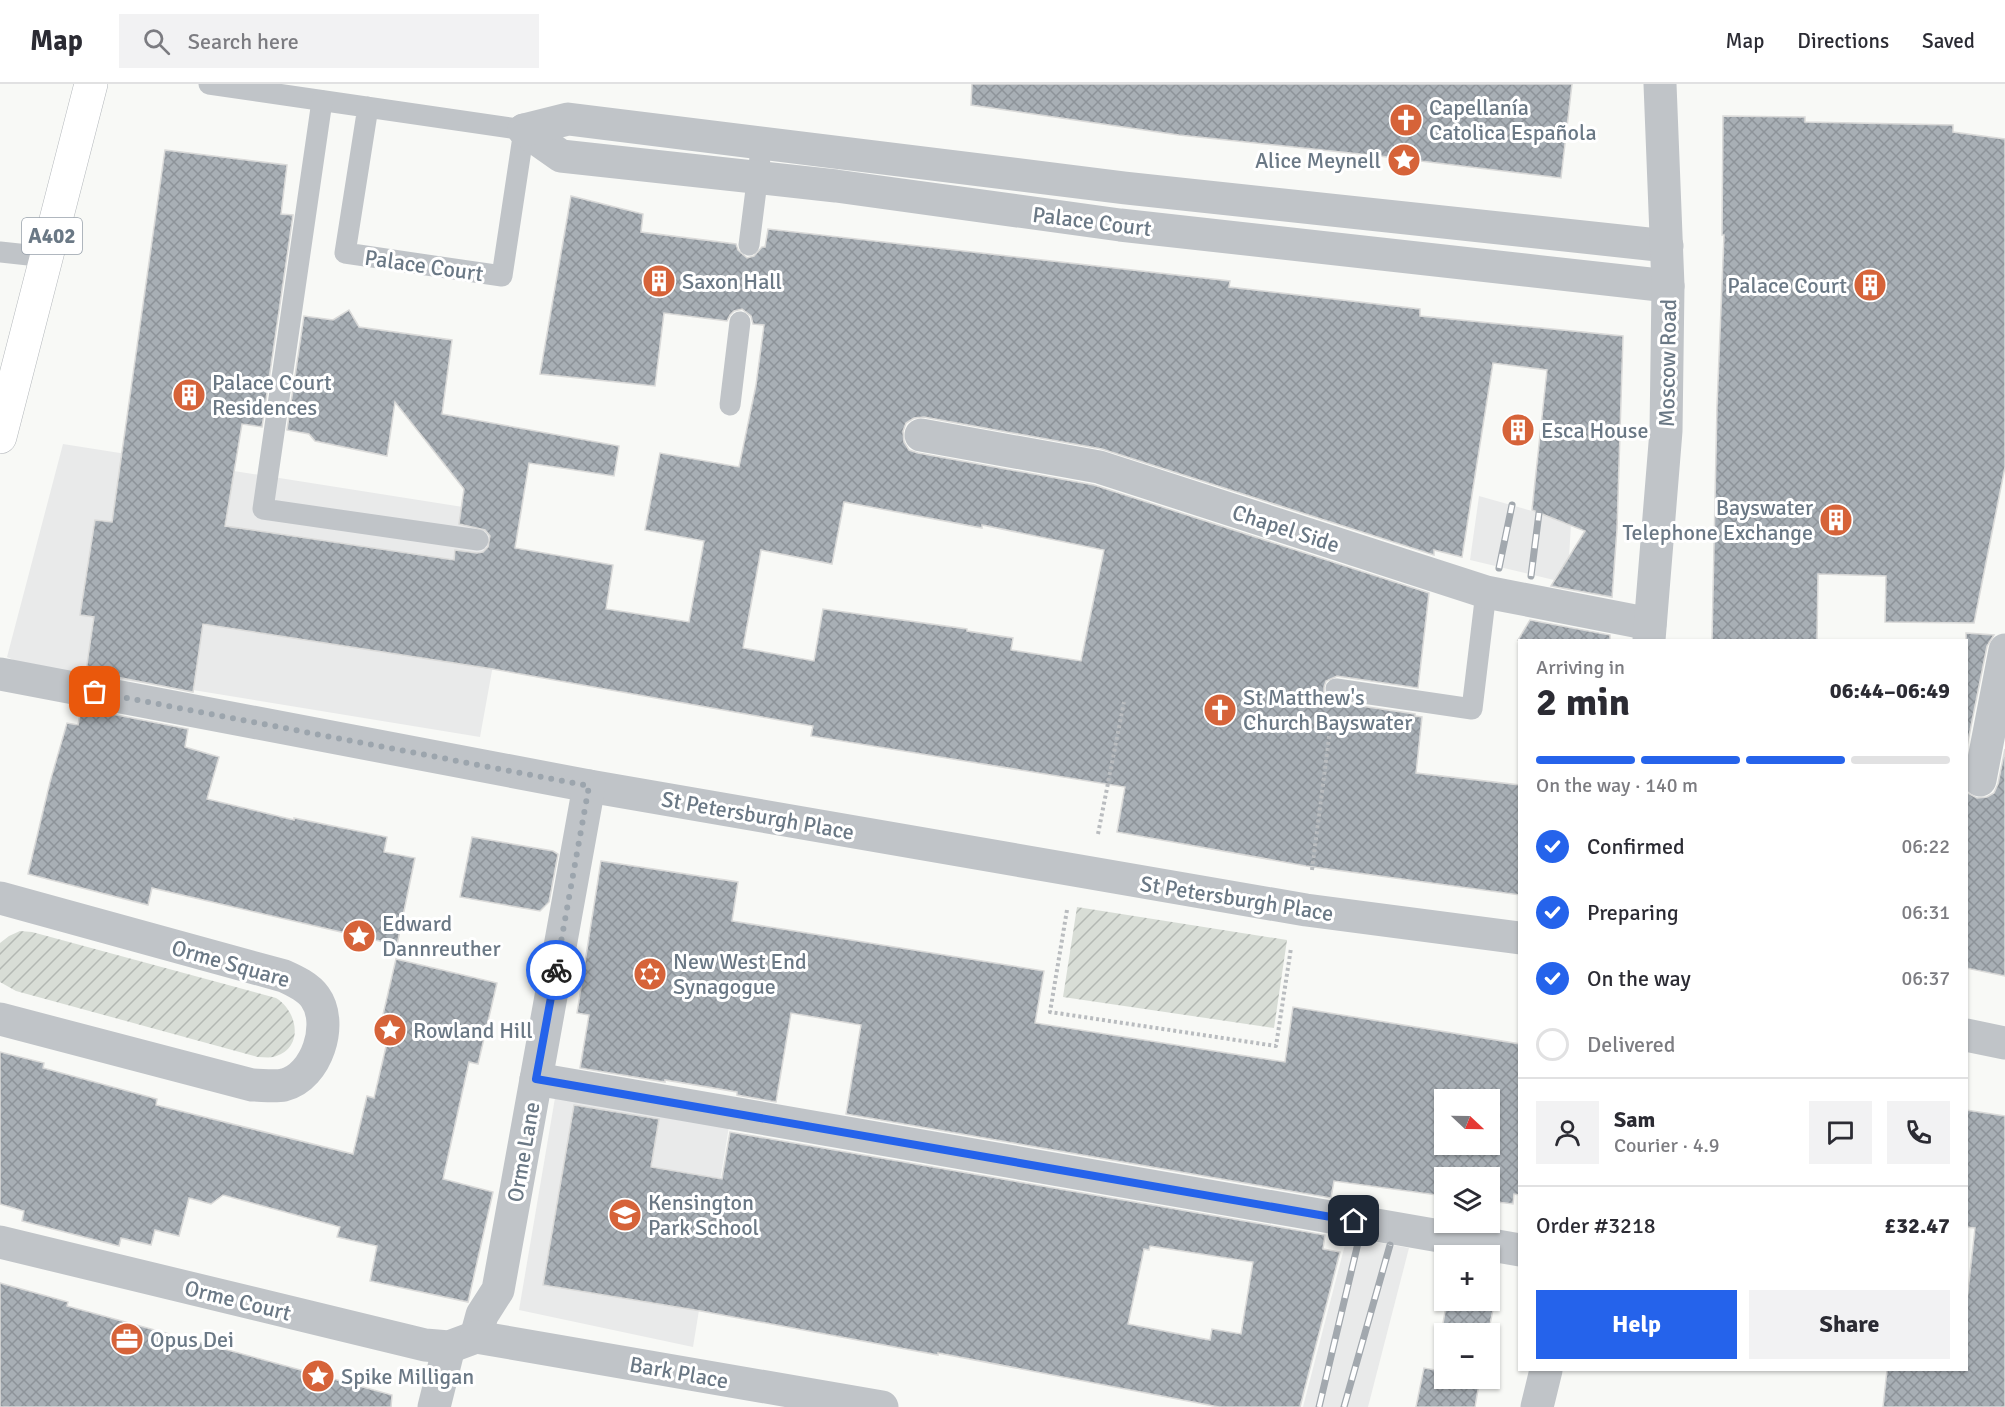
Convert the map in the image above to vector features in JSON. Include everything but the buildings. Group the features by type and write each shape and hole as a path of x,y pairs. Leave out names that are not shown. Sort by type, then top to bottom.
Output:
{"main road":[{"name":"A402","path":"0,437 91,84"}],"street":[{"name":"Moscow Road","path":"1650,632 1666,431 1668,286 1660,84"},
{"name":"Palace Court","path":"524,130 568,119 1125,188 1667,246"},
{"name":"Palace Court","path":"524,130 561,156 836,186 1120,225 1668,286"},
{"name":"Chapel Side","path":"921,435 1099,467 1486,592 1650,632"},
{"path":"1980,780 2005,650"},
{"name":"St Petersburgh Place","path":"0,674 589,786 1082,872 1302,910 1518,938"},
{"name":"Orme Lane","path":"435,1407 462,1342 498,1290 589,786"},
{"name":"Orme Square","path":"0,898 285,976 300,984 315,997 322,1017 321,1041 314,1061 303,1076 286,1084 271,1086 252,1085 0,1019"},
{"path":"1968,1035 2005,1043"},
{"path":"536,1079 1518,1250"},
{"name":"Orme Court","path":"0,1242 424,1345 462,1342"},
{"name":"Bark Place","path":"462,1342 795,1400 882,1407"},
{"path":"1537,1407 1546,1371"}],"lane":[{"name":"Palace Court","path":"209,84 322,100 524,130 502,276 345,253 368,107"},
{"path":"322,100 263,509 478,540"},
{"path":"749,246 762,142"},
{"path":"1120,225 1125,188"},
{"path":"1530,270 1535,232"},
{"path":"0,252 47,257"},
{"path":"730,405 740,322"},
{"path":"1336,689 1472,709 1486,592"}],"path":[{"path":"1124,702 1050,1012 1276,1046 1302,910 1336,689"}],"shaded area":[{"path":"63,444 520,516 480,737 193,690 28,667 7,657"},
{"path":"1479,496 1539,513 1571,525 1569,557 1554,580 1470,560"},
{"path":"1077,907 1287,940 1274,1028 1063,997"},
{"path":"20,931 32,932 276,998 290,1012 295,1030 294,1039 283,1053 273,1057 258,1057 16,991 0,982 0,943"},
{"name":"Kensington Park School","path":"556,1092 730,1120 693,1347 519,1310"},
{"path":"1347,1237 1409,1248 1368,1407 1303,1407"}],"railway":[{"path":"1499,568 1512,505"},
{"path":"1531,576 1539,513"},
{"path":"1319,1407 1359,1239"},
{"path":"1344,1407 1390,1245"}],"way so far":[{"path":"95,692 589,786 556,970"}],"place":[{"name":"Capellanía Catolica Española","path":"1406,120"},
{"name":"Alice Meynell","path":"1404,160"},
{"name":"Saxon Hall","path":"659,281"},
{"name":"Palace Court","path":"1870,285"},
{"name":"Palace Court Residences","path":"189,395"},
{"name":"Esca House","path":"1518,430"},
{"name":"Bayswater Telephone Exchange","path":"1836,520"},
{"name":"St Matthew's Church Bayswater","path":"1220,710"},
{"name":"Edward Dannreuther","path":"359,936"},
{"name":"New West End Synagogue","path":"650,974"},
{"name":"Rowland Hill","path":"390,1030"},
{"name":"Kensington Park School","path":"625,1215"},
{"name":"Opus Dei","path":"127,1339"},
{"name":"Spike Milligan","path":"318,1376"}],"route":[{"path":"556,970 536,1079 1354,1221"}]}
